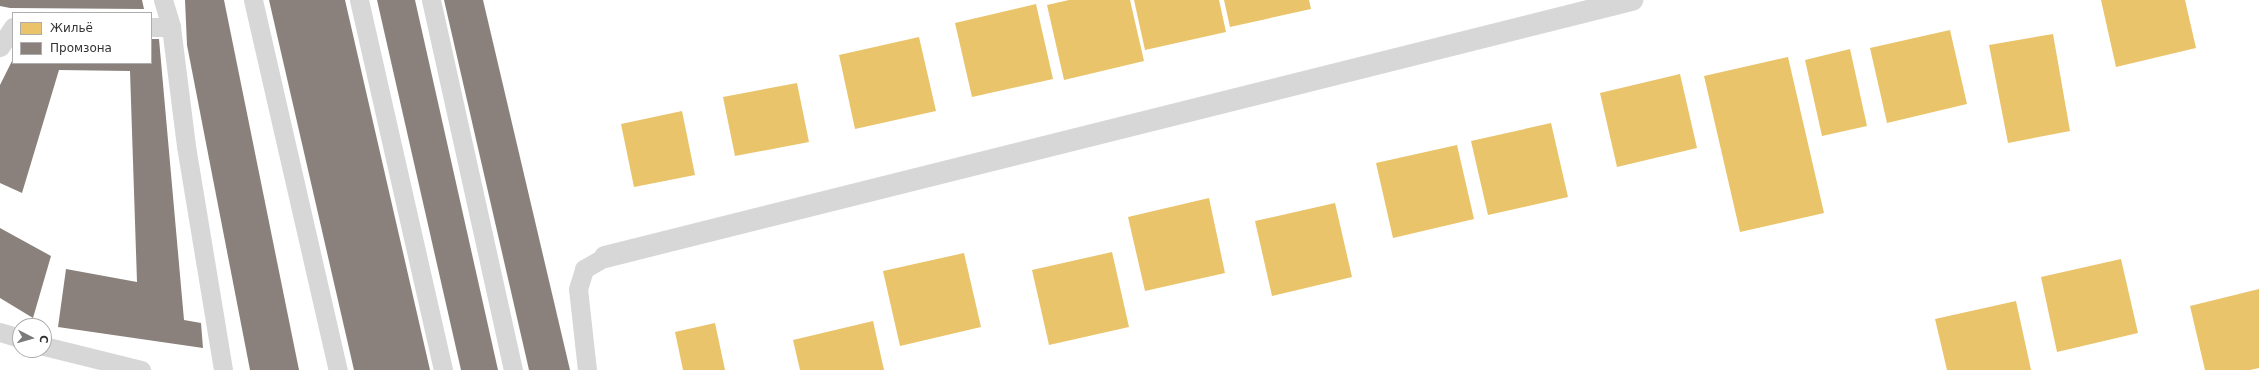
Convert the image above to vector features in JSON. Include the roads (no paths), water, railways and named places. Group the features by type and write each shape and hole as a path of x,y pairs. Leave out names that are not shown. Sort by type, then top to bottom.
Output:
{"street":[{"path":"604,257 1632,0"}],"lane":[{"path":"164,0 171,27 186,146 222,370"},
{"path":"253,0 338,370"},
{"path":"359,0 443,370"},
{"path":"430,0 513,370"},
{"path":"0,21 12,26"},
{"path":"152,27 171,27"},
{"path":"0,47 12,28"},
{"path":"587,370 578,289 584,269 604,257"},
{"path":"0,332 12,336"},
{"path":"52,348 141,370"}]}
